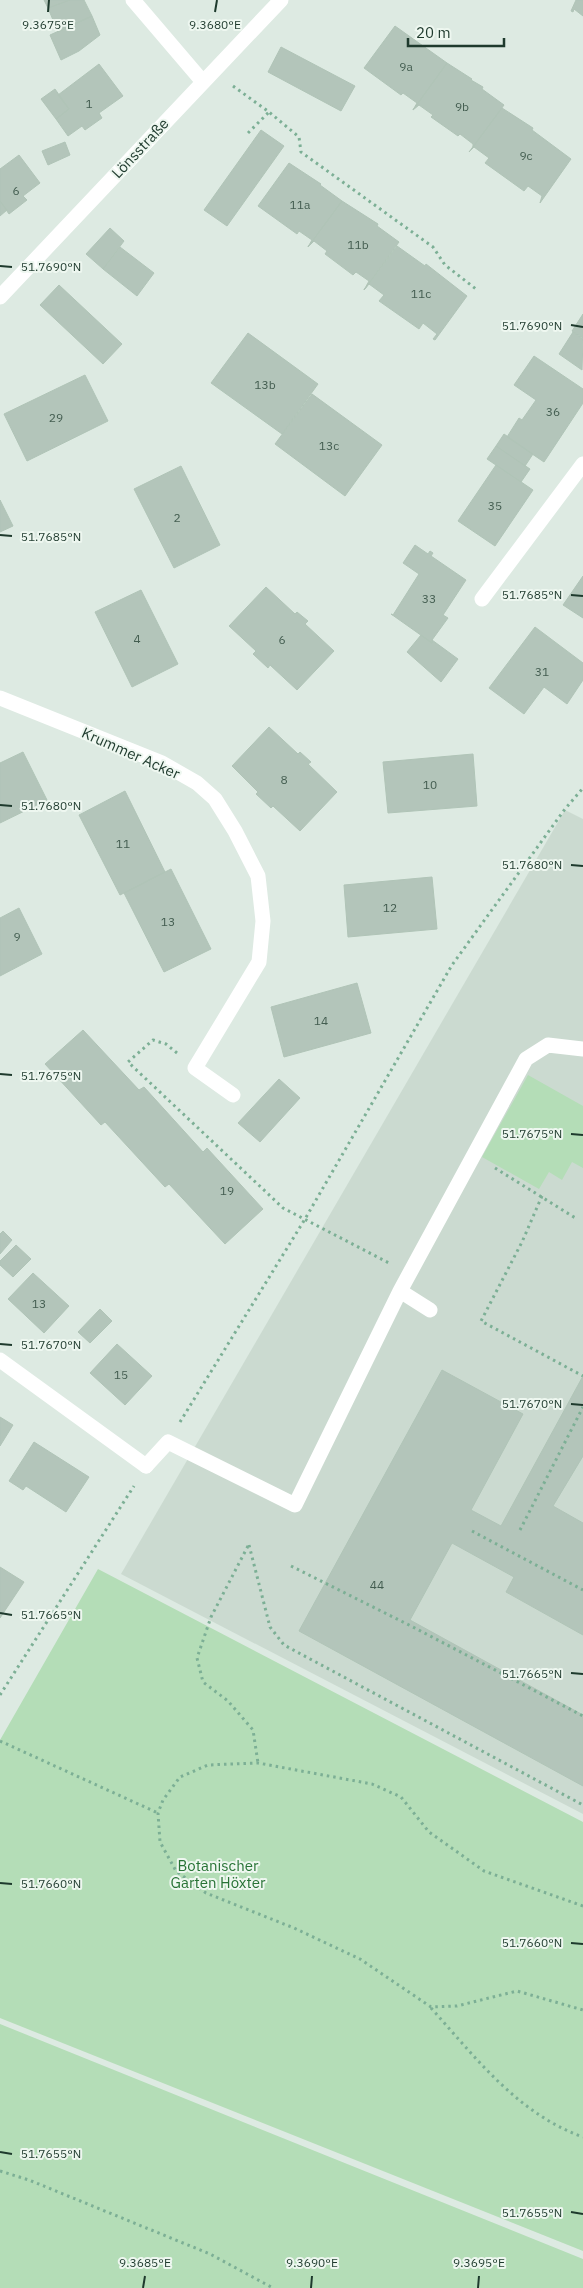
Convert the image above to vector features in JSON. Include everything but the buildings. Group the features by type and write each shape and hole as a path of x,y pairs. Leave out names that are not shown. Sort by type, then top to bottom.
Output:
{"street":[{"path":"133,0 208,77"},
{"name":"Lönsstraße","path":"0,297 280,0"},
{"path":"482,599 583,464"},
{"name":"Krummer Acker","path":"0,698 162,763 198,783 215,799 235,831 258,876 263,921 259,962 195,1068 233,1095"},
{"path":"0,1360 146,1466 168,1442 295,1504 400,1291 472,1155 526,1059 548,1045 583,1049"},
{"path":"400,1291 430,1310"}],"path":[{"path":"208,77 269,112 298,137 301,152 433,247 445,265 476,289"},
{"path":"248,133 269,112"},
{"path":"168,1442 305,1219 452,965 583,788"},
{"path":"166,1044 154,1040 128,1062 283,1208 409,1274"},
{"path":"472,1155 542,1196 578,1220"},
{"path":"542,1196 522,1242 481,1321 583,1376"},
{"path":"520,1530 583,1407"},
{"path":"0,1696 146,1466"},
{"path":"472,1531 583,1590"},
{"path":"258,1763 253,1730 228,1701 203,1682 197,1658 210,1617 248,1545 270,1626 284,1645 583,1805"},
{"path":"292,1566 583,1716"},
{"path":"0,1742 158,1813"},
{"path":"583,1906 484,1871 429,1832 401,1797 372,1784 258,1763 208,1765 180,1777 163,1800 158,1813 160,1842 176,1871 206,1893 294,1928 360,1959 431,2007 505,2090 559,2128 583,2137"},
{"path":"431,2007 457,2006 517,1991 583,2010"},
{"path":"0,2171 29,2180 210,2254 273,2288"}],"shaded area":[{"path":"565,810 583,819 583,1814 121,1574"}],"green space":[{"path":"528,1075 583,1106 583,1168 572,1162 562,1180 549,1172 539,1189 482,1157"},
{"name":"Botanischer Garten Höxter","path":"98,1569 583,1822 583,2251 0,2018 0,1740"},
{"path":"0,2024 583,2259 583,2288 0,2288"}]}
